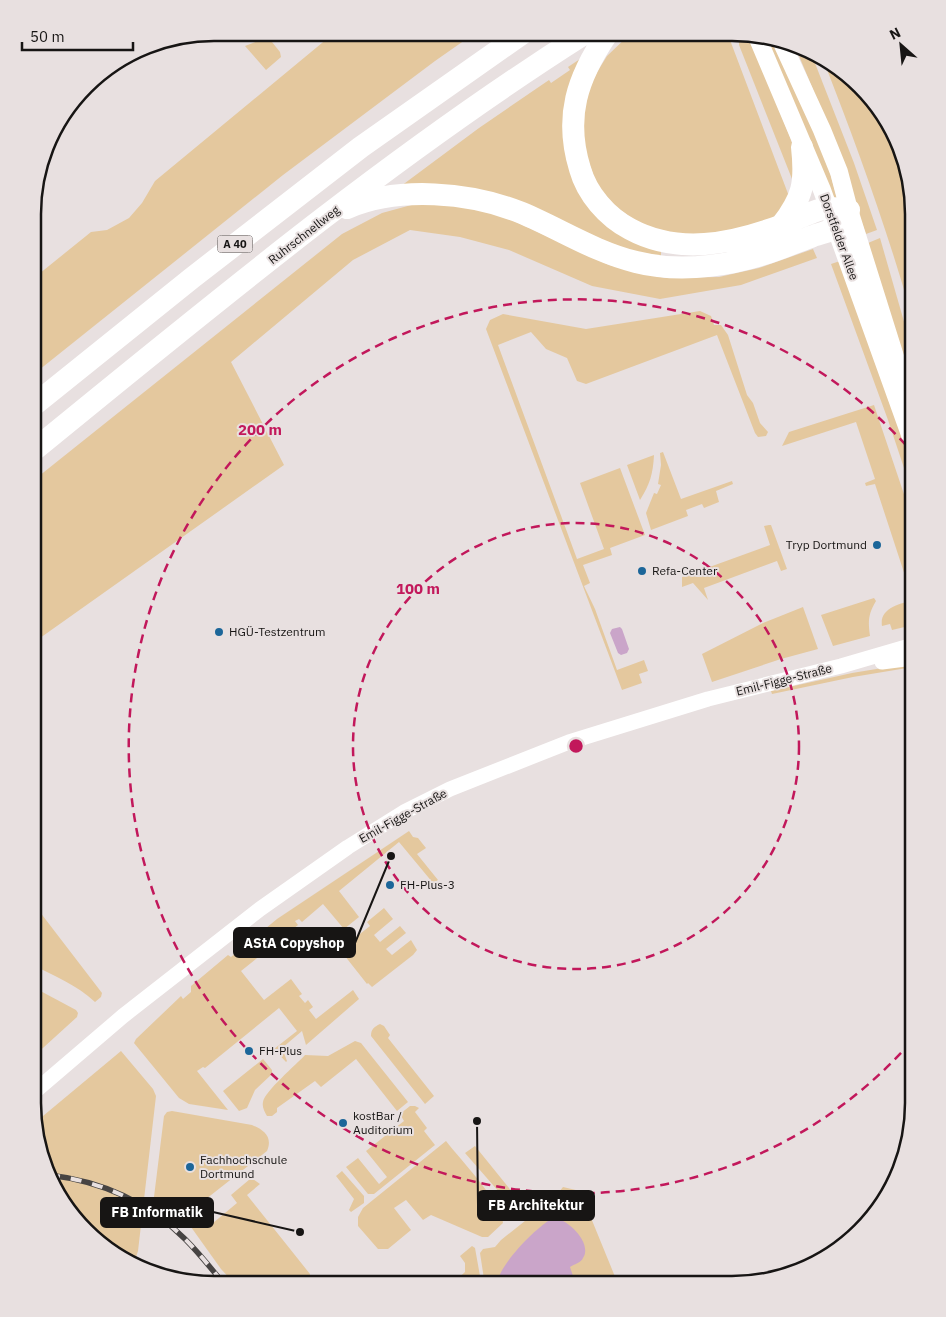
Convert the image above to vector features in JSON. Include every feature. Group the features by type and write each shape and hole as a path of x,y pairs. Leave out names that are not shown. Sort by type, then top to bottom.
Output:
{"highway":[{"name":"A 40","path":"41,399 354,152 512,41"},
{"name":"Ruhrschnellweg","path":"41,444 309,230 424,144 504,87 573,41"},
{"path":"603,41 584,74 577,94 572,115 572,134 582,175 600,205 625,226 642,236 669,243 694,245 739,239 781,226 838,215"},
{"path":"781,226 794,206 803,186 804,166 802,147"},
{"path":"309,230 340,212 376,200 430,195 464,197 502,205 523,213 613,256 638,263 667,267 726,263 765,254 838,215"}],"main road":[{"name":"Dorstfelder Allee","path":"760,44 802,147 838,215 905,394"},
{"name":"Dorstfelder Allee","path":"785,50 835,164 838,215 905,419"}],"street":[{"name":"Emil-Figge-Straße","path":"41,1085 123,1016 260,909 348,846 404,812 450,790 568,742 708,699 841,666 905,647"},
{"name":"Emil-Figge-Straße","path":"841,666 905,659"}],"shaded area":[{"path":"258,41 271,41 280,52 281,57 266,70 245,46"},
{"path":"324,41 464,41 283,175 41,368 41,272 91,232 107,230 129,218 142,203 155,181"},
{"path":"623,41 730,41 790,199 769,222 724,236 652,233 600,195 579,133 591,82 607,56"},
{"path":"739,42 752,43 790,137 796,155 794,184"},
{"path":"770,46 779,48 823,148 837,198 830,200"},
{"path":"592,51 573,176 661,249 661,256 637,252 401,186 479,128 549,80 551,83 570,70 568,67"},
{"path":"798,54 815,63 854,163 877,230 866,234"},
{"path":"827,69 846,84 862,100 876,118 896,158 905,214 905,293 869,181"},
{"path":"415,204 484,207 609,265 665,278 719,277 759,268 813,249 817,258 741,285 660,299 592,286 509,250 460,237 410,230 353,260 231,362 284,465 41,637 41,474 342,234 382,213"},
{"path":"880,238 905,325 905,371 868,243"},
{"path":"840,261 905,434 905,470 888,420 831,264"},
{"path":"700,311 711,316 714,325 721,325 728,335 747,395 753,403 760,423 768,432 766,436 758,437 755,433 717,335 586,384 577,381 567,358 546,349 531,332 498,345 577,559 604,549 580,483 620,468 645,535 610,548 612,555 583,565 590,583 584,586 595,609 617,670 644,660 648,671 639,674 642,683 622,690 486,329 490,320 503,314 586,329"},
{"path":"874,405 905,496 905,574 875,484 866,486 865,483 875,479 856,422 782,446 789,432"},
{"path":"663,452 681,499 732,481 733,484 716,491 719,502 704,508 702,504 686,510 688,516 651,530 646,513 654,493 657,494 661,485 658,484 661,465 660,453"},
{"path":"654,455 650,479 640,500 627,465"},
{"path":"771,525 787,569 781,571 777,561 704,588 708,600 693,583 682,587 682,577 770,545 764,526"},
{"path":"874,598 876,601 869,618 870,636 833,646 821,615"},
{"path":"905,603 905,627 892,630 890,624 882,626 884,615 897,605"},
{"path":"803,607 818,649 712,682 702,654 763,623"},
{"path":"620,627 629,649 627,653 621,655 618,653 610,633 612,629"},
{"path":"904,664 904,668 772,694 771,691 852,673"},
{"path":"409,831 426,848 417,854 438,880 433,883 399,842 339,891 359,917 344,929 323,904 302,922 299,919 295,921 298,925 241,971 264,1000 291,979 302,994 299,996 305,1003 308,1000 313,1007 309,1010 316,1019 353,990 359,999 306,1045 302,1031 282,1048 286,1062 274,1049 297,1031 279,1008 205,1068 203,1067 197,1071 228,1110 189,1104 179,1098 134,1043 136,1039 181,996 183,999 191,992 191,986 228,955 231,957 277,919"},
{"path":"384,908 393,919 374,935 380,942 400,926 406,933 386,949 392,955 411,940 417,950 372,987 367,984 337,946 348,937 351,941 370,926 367,922"},
{"path":"41,913 102,993 101,997 95,1002 57,977 41,969"},
{"path":"41,991 76,1010 78,1013 77,1017 41,1050"},
{"path":"380,1024 384,1026 390,1035 388,1038 434,1096 425,1104 371,1036 373,1028"},
{"path":"355,1041 361,1043 408,1102 397,1111 356,1059 321,1087 315,1081 277,1108 277,1112 272,1116 267,1116 263,1106 265,1097 305,1055 328,1056"},
{"path":"121,1051 153,1089 156,1096 136,1257 109,1240 92,1225 64,1189 50,1159 42,1117"},
{"path":"263,1059 272,1070 272,1074 255,1090 247,1108 239,1111 223,1091"},
{"path":"410,1106 419,1108 415,1112 427,1128 424,1131 435,1145 374,1194 368,1194 346,1167 358,1158 379,1184 387,1177 366,1151 404,1121 400,1114"},
{"path":"172,1111 252,1125 264,1132 269,1142 267,1151 178,1221 153,1205 164,1116 167,1112"},
{"path":"446,1141 488,1193 501,1215 503,1223 488,1237 482,1237 431,1215 423,1220 406,1200 394,1208 411,1230 388,1249 378,1249 358,1226 358,1217 363,1208"},
{"path":"475,1146 521,1203 535,1192 538,1198 524,1209 513,1208 465,1153"},
{"path":"342,1171 364,1196 364,1203 351,1212 349,1210 354,1199 336,1176"},
{"path":"250,1179 260,1184 247,1195 310,1274 310,1276 228,1276 191,1227 206,1215 213,1223 237,1203 231,1195"},
{"path":"563,1187 580,1191 615,1276 484,1276 480,1253 483,1249 495,1247 501,1240 555,1197"},
{"path":"553,1218 559,1219 577,1232 582,1239 585,1252 582,1260 570,1267 573,1276 499,1276 519,1248"},
{"path":"472,1246 475,1248 480,1276 461,1276 465,1272 465,1263 460,1256"}],"railway":[{"path":"58,1176 87,1182 105,1188 139,1204 171,1226 200,1255 217,1276"}],"place":[{"name":"Tryp Dortmund","path":"877,545"},
{"name":"Refa-Center","path":"642,571"},
{"name":"HGÜ-Testzentrum","path":"219,632"},
{"name":"AStA Copyshop","path":"391,856"},
{"name":"FH-Plus-3","path":"390,885"},
{"name":"FH-Plus","path":"249,1051"},
{"name":"FB Architektur","path":"477,1121"},
{"name":"kostBar / Auditorium","path":"343,1123"},
{"name":"Fachhochschule Dortmund","path":"190,1167"},
{"name":"FB Informatik","path":"300,1232"}]}
